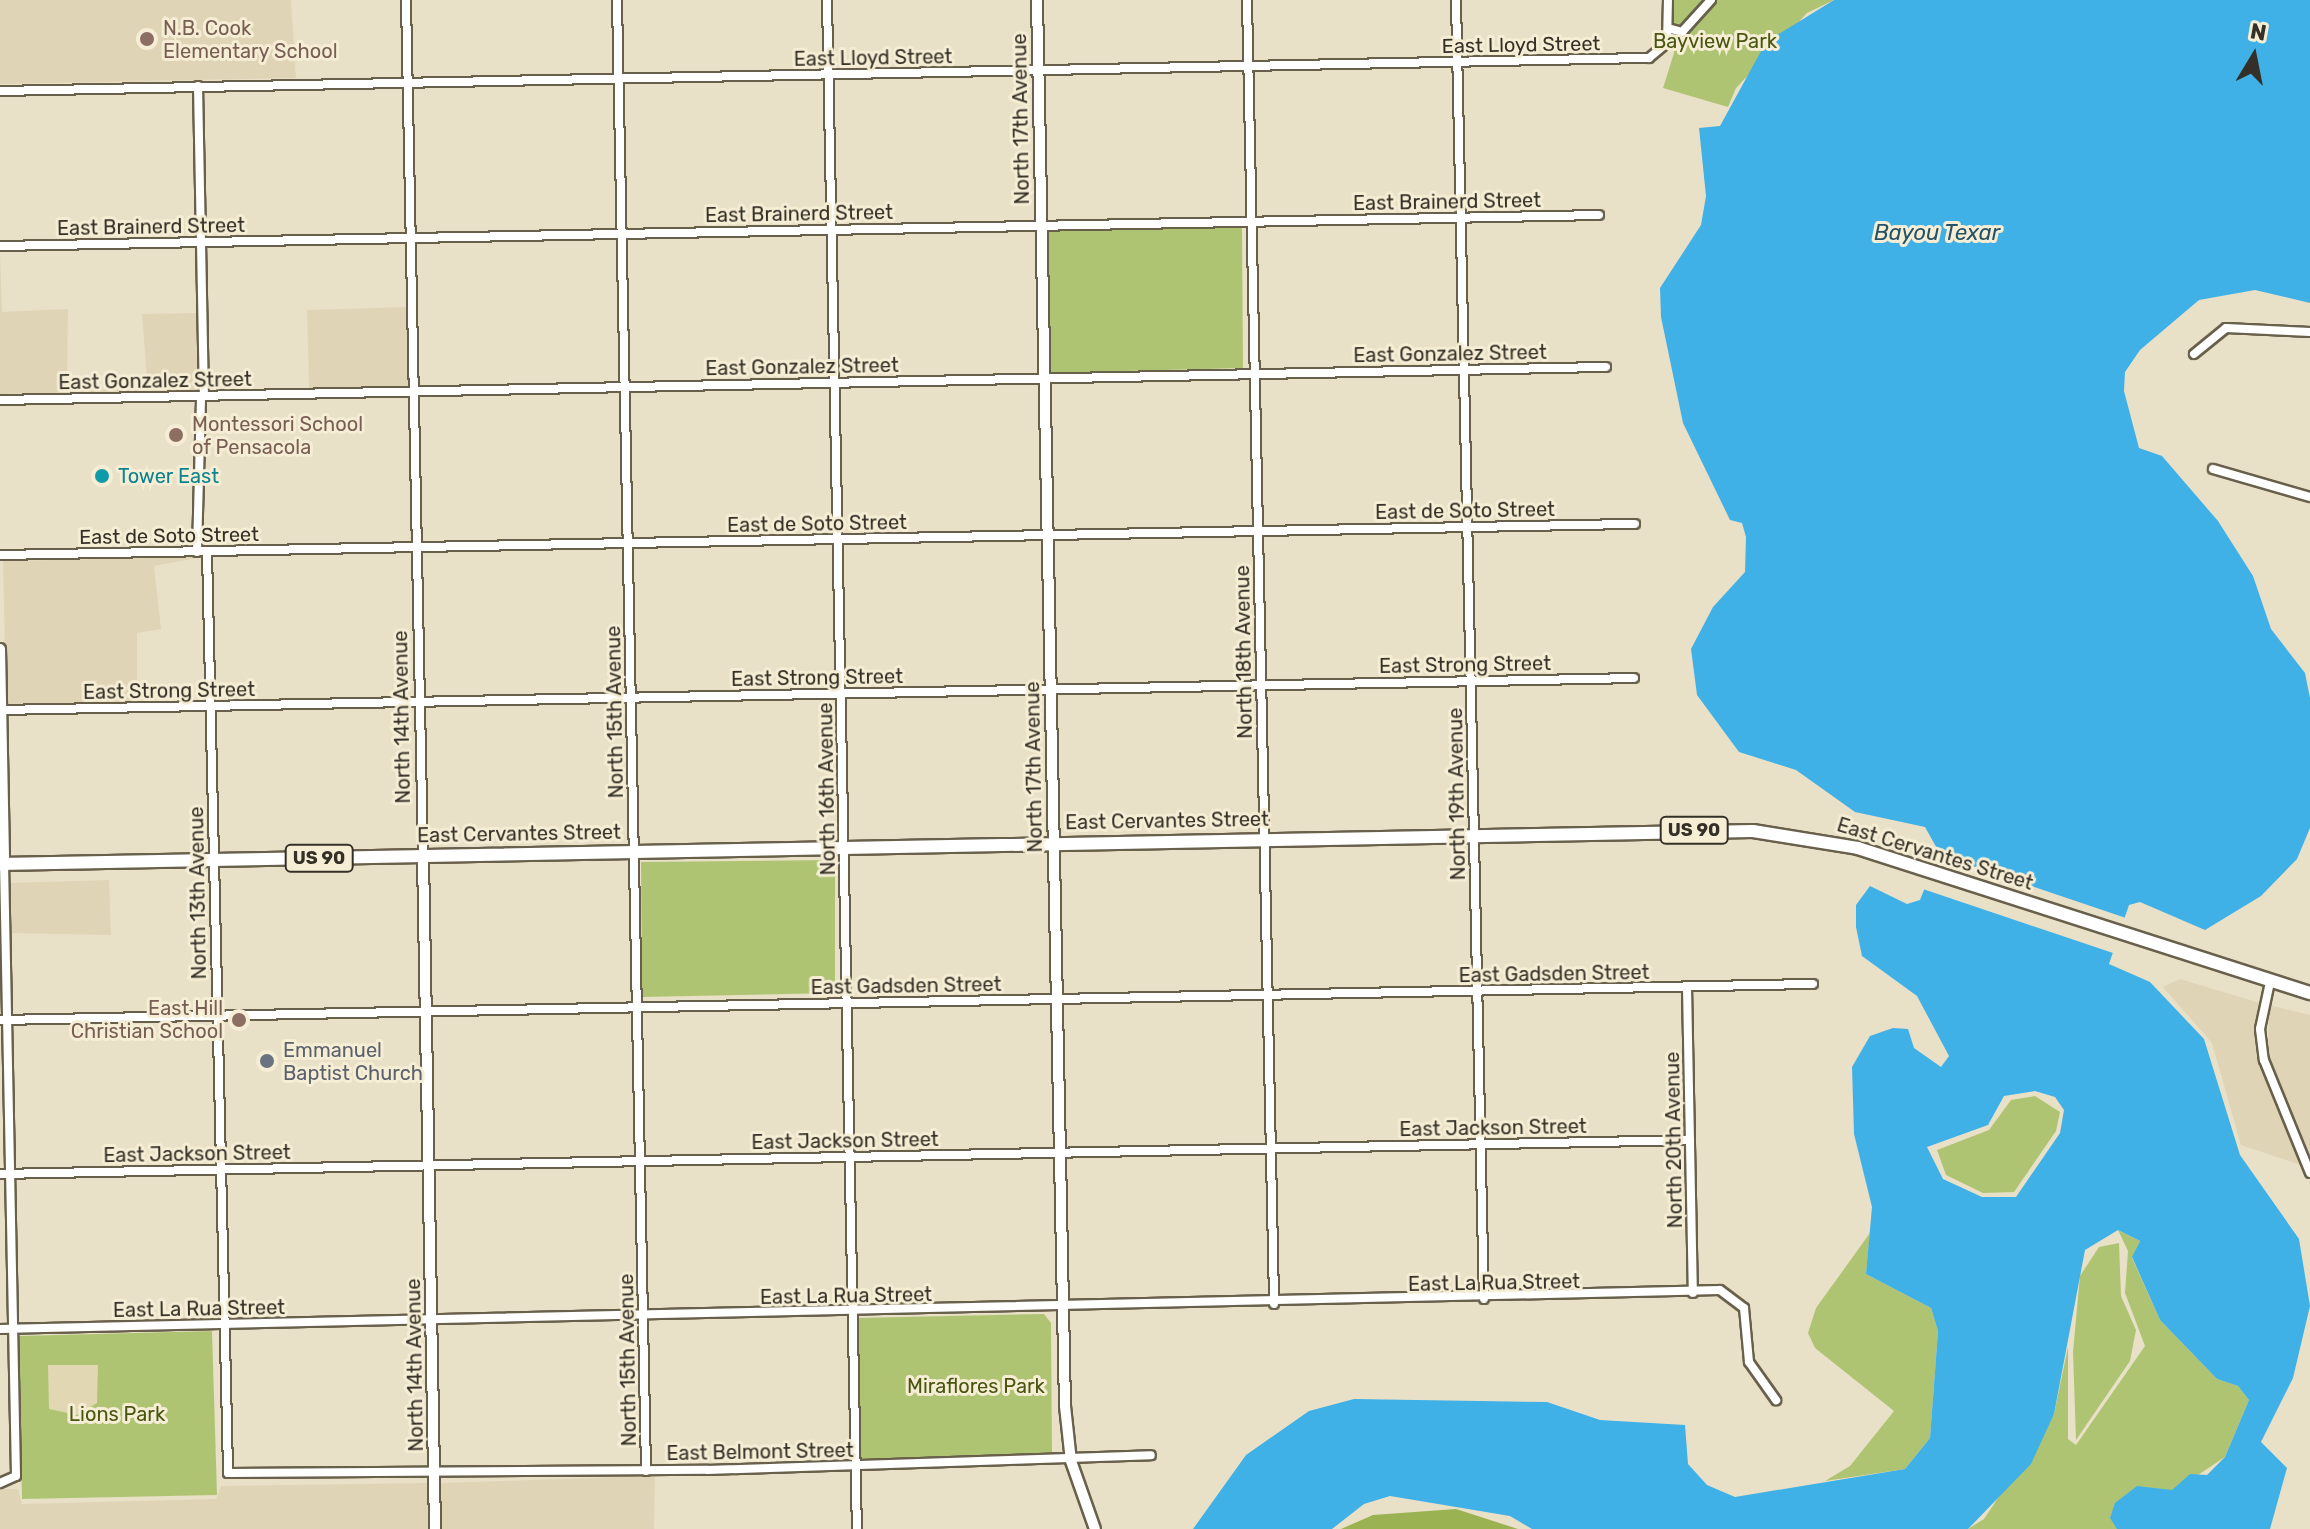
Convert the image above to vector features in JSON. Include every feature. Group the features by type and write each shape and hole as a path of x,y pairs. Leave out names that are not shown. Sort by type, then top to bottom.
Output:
{"main road":[{"name":"East Cervantes Street","path":"2,864 1753,831 1827,840 2310,993"}],"street":[{"name":"North 14th Avenue","path":"406,0 435,1529"},
{"name":"North 15th Avenue","path":"617,0 646,1471"},
{"name":"North 16th Avenue","path":"827,0 857,1529"},
{"name":"North 17th Avenue","path":"1037,0 1063,1308 1071,1461 1095,1529"},
{"name":"North 18th Avenue","path":"1247,0 1274,1304"},
{"name":"North 19th Avenue","path":"1456,0 1458,217 1469,527 1484,1299"},
{"path":"1668,0 1668,28 1682,32 1711,0"},
{"name":"East Lloyd Street","path":"0,91 1649,58 1667,43 1668,28"},
{"path":"197,552 202,396 198,86"},
{"name":"East Brainerd Street","path":"0,246 1599,215"},
{"path":"2194,354 2226,328 2310,332"},
{"name":"East Gonzalez Street","path":"0,400 1606,367"},
{"path":"2213,469 2310,497"},
{"name":"East de Soto Street","path":"0,555 1635,524"},
{"name":"North 13th Avenue","path":"207,552 228,1473"},
{"path":"0,649 5,1174 13,1329 14,1480 0,1483"},
{"name":"East Strong Street","path":"1,710 1634,678"},
{"path":"2270,982 2262,1052 2309,1168"},
{"name":"East Gadsden Street","path":"3,1020 1813,984"},
{"name":"North 20th Avenue","path":"1687,987 1693,1293"},
{"name":"East Jackson Street","path":"5,1174 1690,1140"},
{"name":"East La Rua Street","path":"0,1329 1274,1304 1720,1290 1741,1301 1749,1362 1776,1400"},
{"name":"East Belmont Street","path":"228,1473 646,1471 1071,1461 1151,1455"}],"shaded area":[{"name":"N.B. Cook Elementary School","path":"0,0 291,0 296,78 0,84"},
{"path":"0,251 2,312 68,309 67,389 148,390 142,314 198,313 199,390 0,394"},
{"path":"407,307 408,386 309,388 307,310"},
{"path":"202,557 154,566 161,629 137,633 137,702 6,704 3,561"},
{"path":"109,880 111,935 10,933 10,883"},
{"path":"2180,979 2260,1003 2259,1062 2301,1165 2241,1145 2212,1043 2163,987"},
{"path":"2269,1005 2310,1015 2310,1160 2268,1058"},
{"path":"655,1476 654,1529 440,1529 439,1483"},
{"path":"429,1483 430,1529 0,1529 0,1489 18,1489 22,1504 216,1499 221,1486"}],"green space":[{"name":"Bayview Park","path":"1673,0 1834,0 1807,13 1736,88 1728,107 1663,88 1674,53"},
{"path":"1242,226 1243,368 1049,373 1047,230"},
{"path":"835,860 835,993 642,997 641,862"},
{"path":"2035,1096 2060,1112 2056,1131 2014,1192 1983,1193 1946,1175 1937,1150 1989,1130 2011,1100"},
{"path":"2118,1230 2140,1241 2132,1258 2160,1320 2217,1379 2238,1386 2249,1400 2225,1457 2117,1529 1968,1529 1984,1519 2054,1414 2068,1347 2068,1439 2076,1445 2145,1346 2125,1293 2128,1251"},
{"path":"1870,1233 1866,1274 1931,1308 1938,1331 1930,1438 1905,1469 1825,1481 1850,1466 1894,1411 1815,1348 1808,1333 1816,1308"},
{"path":"2119,1243 2121,1296 2136,1330 2130,1361 2076,1440 2073,1352 2080,1276 2099,1247"},
{"name":"Miraflores Park","path":"1044,1314 1051,1323 1052,1454 859,1459 857,1318"},
{"name":"Lions Park","path":"212,1331 217,1495 22,1499 19,1336"},
{"path":"1456,1509 1518,1529 1341,1529 1373,1515"}],"sand":[{"path":"48,1365 98,1365 97,1403 77,1415 49,1409"}],"water":[{"name":"Bayou Texar","path":"1834,0 2310,0 2310,303 2255,290 2199,300 2140,350 2125,372 2124,391 2139,448 2162,456 2218,521 2253,576 2271,629 2305,673 2310,698 2310,828 2297,859 2261,896 2205,930 2140,902 2129,905 2109,964 2150,982 2204,1039 2240,1155 2299,1239 2310,1306 2293,1378 2261,1442 2287,1468 2270,1529 2117,1529 2110,1518 2115,1503 2137,1486 2172,1490 2190,1474 2207,1475 2225,1457 2249,1400 2238,1386 2217,1379 2160,1320 2132,1257 2140,1241 2118,1230 2085,1250 2054,1414 2031,1464 1968,1529 1532,1529 1510,1516 1390,1496 1364,1504 1332,1529 1193,1529 1246,1455 1309,1411 1354,1399 1547,1402 1600,1420 1685,1425 1688,1464 1707,1485 1735,1497 1905,1469 1930,1438 1938,1331 1931,1308 1866,1274 1872,1207 1854,1134 1852,1067 1870,1036 1893,1028 1908,1029 1914,1048 1941,1067 1949,1056 1917,996 1862,956 1856,927 1856,905 1870,886 1907,904 1920,900 1939,852 1925,827 1855,812 1796,770 1739,752 1697,695 1691,649 1713,607 1745,572 1746,537 1742,523 1730,520 1683,423 1661,317 1660,288 1701,225 1706,196 1699,128 1720,126 1766,42","holes":["2035,1091 2055,1097 2064,1110 2060,1133 2016,1197 1982,1197 1943,1179 1927,1147 1988,1125 2004,1096"]}],"pier":[{"path":"1934,853 2126,918 2116,954 1920,888"}],"place":[{"name":"N.B. Cook Elementary School","path":"147,39"},
{"name":"Montessori School of Pensacola","path":"176,435"},
{"name":"Tower East","path":"102,476"},
{"name":"East Hill Christian School","path":"239,1020"},
{"name":"Emmanuel Baptist Church","path":"267,1061"}]}
